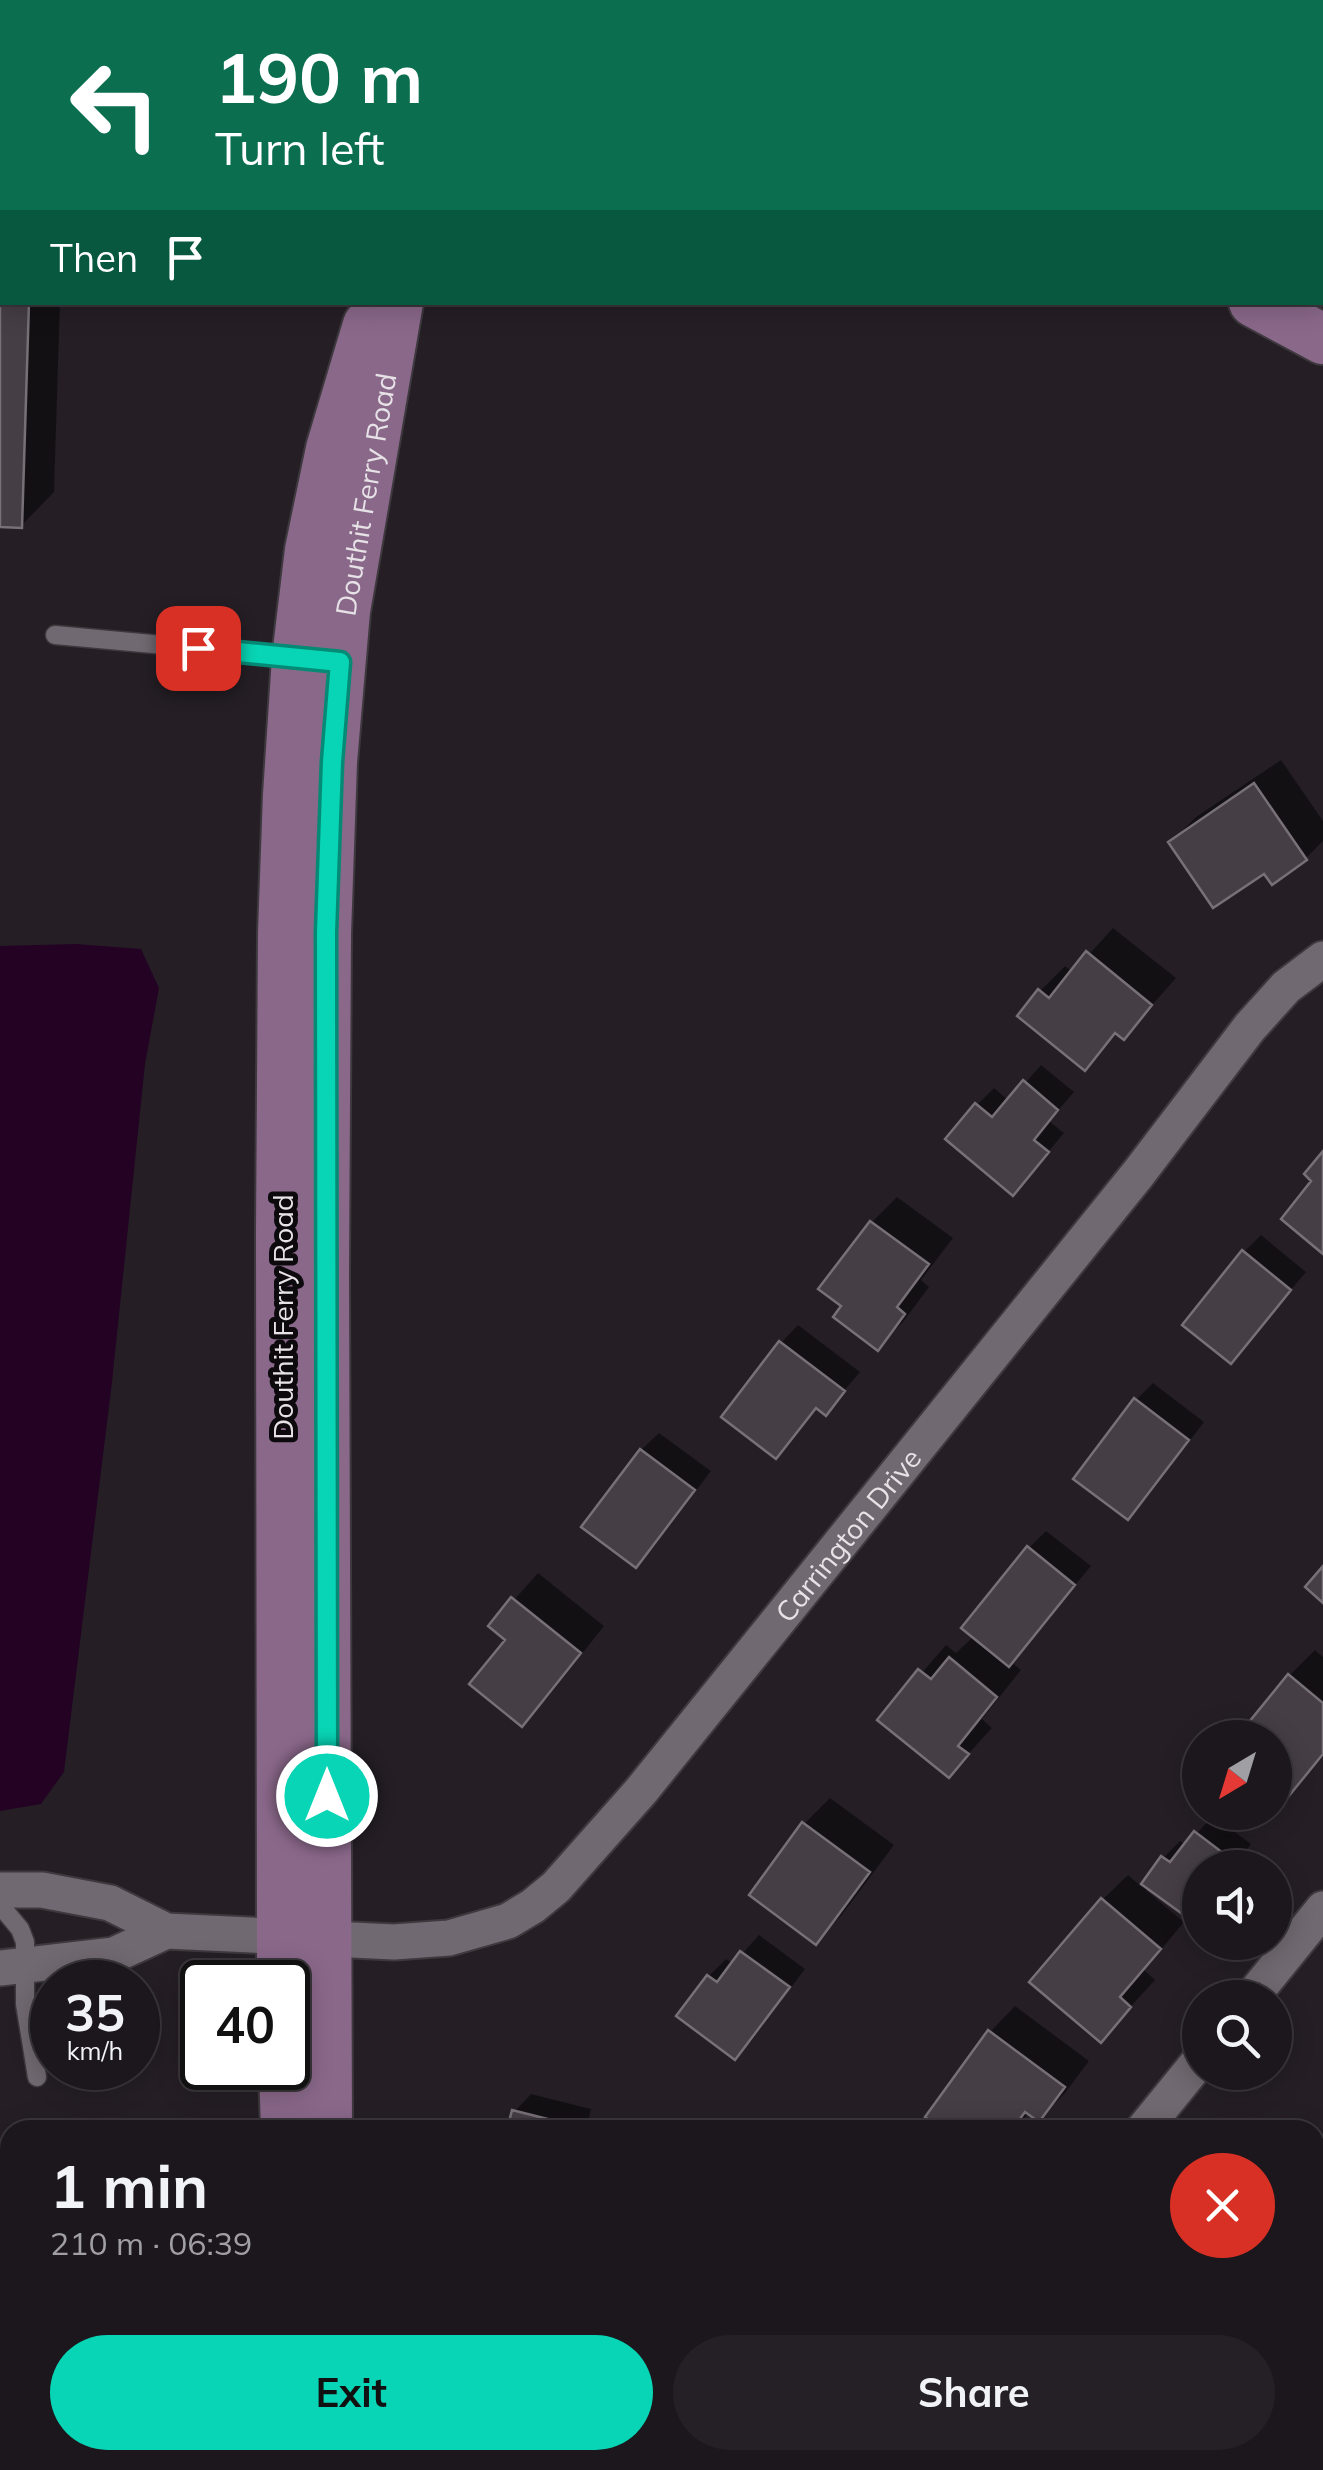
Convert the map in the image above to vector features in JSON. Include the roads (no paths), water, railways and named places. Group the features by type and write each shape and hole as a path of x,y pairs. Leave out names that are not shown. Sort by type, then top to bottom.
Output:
{"street":[{"name":"Douthit Ferry Road","path":"318,660 310,550 330,450 362,336 377,305"},
{"name":"Douthit Ferry Road","path":"325,2120 297,1951 283,932 318,660 361,505 397,305"},
{"path":"1260,305 1323,339"},
{"name":"Carrington Drive","path":"166,1931 297,1951 449,1938 508,1921 556,1887 641,1792 833,1556 1138,1174 1250,1027 1286,987 1323,960"},
{"path":"0,1890 42,1890 110,1903 166,1931"},
{"path":"1265,1980 1323,1908"},
{"path":"12,1966 114,1955 166,1931"},
{"path":"1150,2120 1182,2082"},
{"path":"285,2090 286,2120"}],"lane":[{"path":"55,635 318,660"},
{"path":"0,1906 20,1929 26,1954 12,1966 30,2034"}]}
